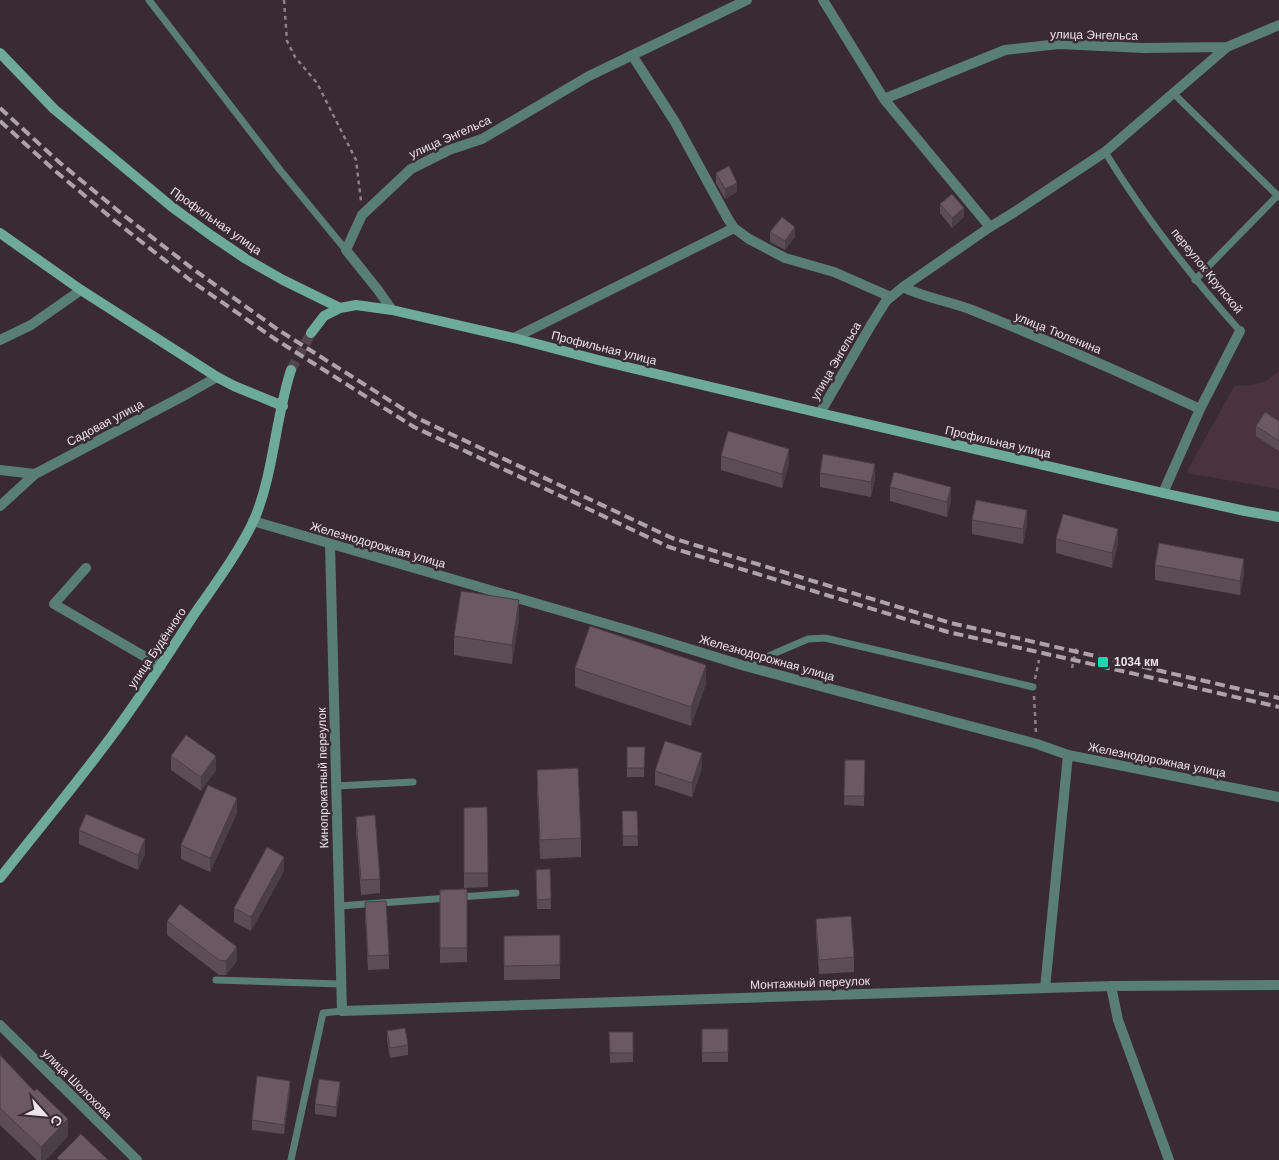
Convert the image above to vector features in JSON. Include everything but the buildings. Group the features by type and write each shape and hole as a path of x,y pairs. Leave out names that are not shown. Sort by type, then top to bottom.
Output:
{"main road":[{"name":"Профильная улица","path":"0,53 54,109 172,207 246,259 283,280 340,308 356,305 392,310 820,413 1163,493 1279,517"},
{"path":"0,233 82,290 217,376 234,386 283,406"},
{"path":"311,333 324,316 340,308"},
{"name":"улица Будённого","path":"0,878 108,741 238,549 253,522 267,482 286,386 291,370"}],"street":[{"name":"улица Энгельса","path":"346,250 362,215 411,169 449,150 482,139 588,76 747,0"},
{"path":"823,0 884,99 990,227 1105,152 1227,47"},
{"name":"улица Энгельса","path":"884,99 1006,50 1060,44 1144,48 1227,47 1279,25"},
{"path":"632,56 675,122 734,228 749,239 785,258 834,272 891,297"},
{"name":"улица Энгельса","path":"820,413 886,301 903,287 990,227"},
{"path":"514,338 734,228"},
{"path":"346,250 392,310"},
{"name":"улица Тюленина","path":"903,287 970,310 1130,376 1200,409"},
{"path":"0,340 31,325 82,290"},
{"name":"переулок Крупской","path":"1163,493 1200,409 1240,331"},
{"name":"Садовая улица","path":"0,506 36,474 187,394 217,376"},
{"path":"0,470 36,474"},
{"name":"Железнодорожная улица","path":"253,522 745,666 1037,744 1068,755 1279,797"},
{"name":"Кинопрокатный переулок","path":"330,544 342,1011"},
{"path":"86,568 54,604 160,666"},
{"path":"1045,988 1068,755"},
{"name":"Монтажный переулок","path":"342,1011 1110,986 1279,985"},
{"path":"1110,986 1118,1020 1169,1160"},
{"name":"улица Шолохова","path":"0,1025 136,1160"}],"lane":[{"path":"149,0 280,170 346,250"},
{"path":"1173,94 1278,196 1195,280"},
{"name":"переулок Крупской","path":"1105,152 1123,182 1195,280 1240,331"},
{"path":"745,666 808,640 825,638 1033,687"},
{"path":"336,786 413,782"},
{"path":"339,906 516,893"},
{"path":"216,980 341,984"},
{"path":"283,1160 292,1158 323,1012 342,1011"}],"path":[{"path":"284,0 287,41 295,57 317,83 356,160 362,215"},
{"path":"1072,668 1077,645"},
{"path":"1037,744 1033,687 1039,660"}],"shaded area":[{"path":"1279,371 1279,489 1186,473 1234,386 1252,385 1266,381"}],"tunnel":[{"path":"291,370 311,333"}],"railway":[{"path":"0,108 59,162 122,214 193,269 280,331 419,419 672,538 951,623 1279,698"},
{"path":"0,121 54,170 115,221 190,280 275,339 414,427 669,547 948,632 1279,707"}],"place":[{"name":"1034 км","path":"1103,662"}]}
